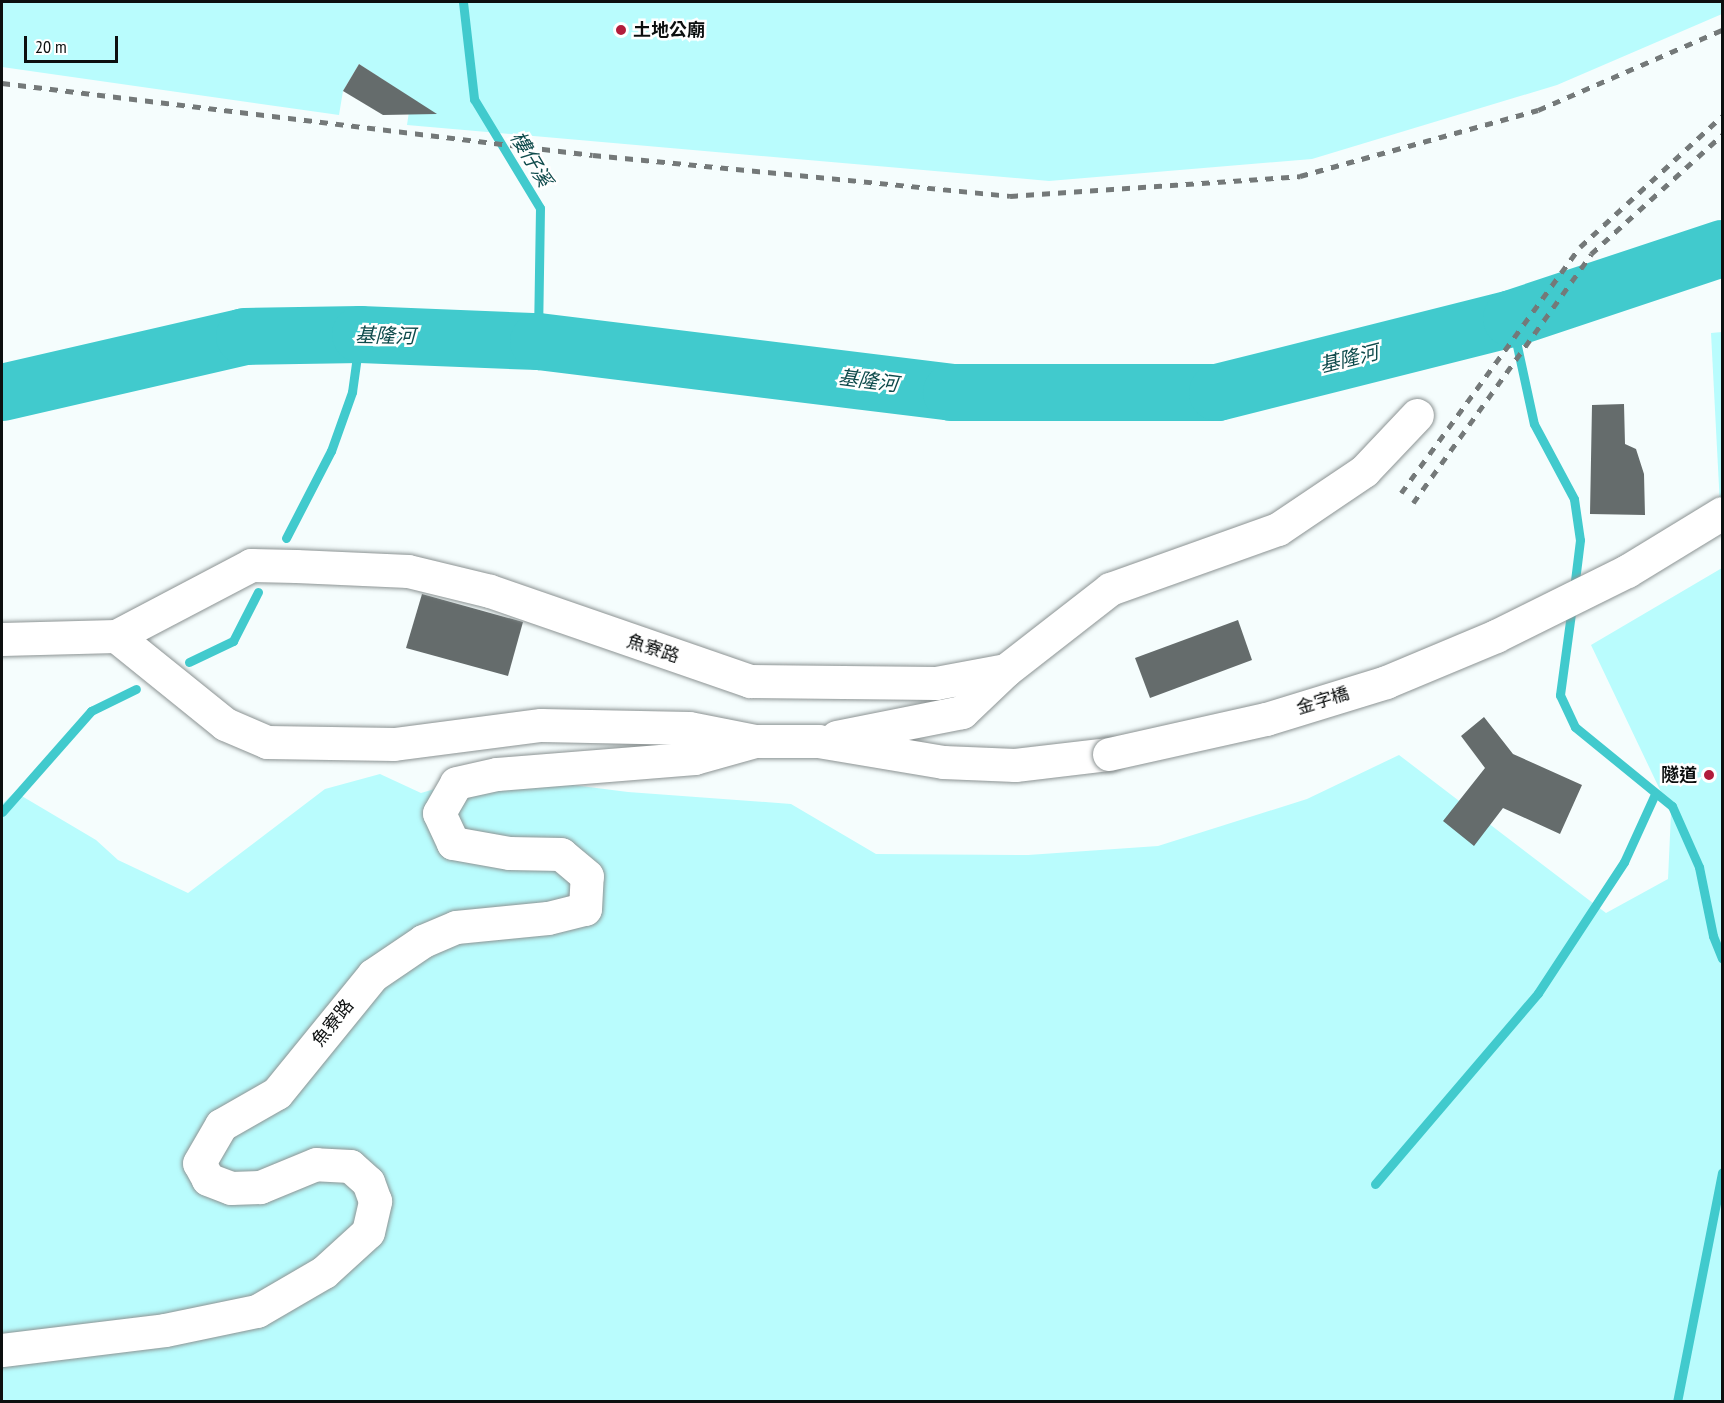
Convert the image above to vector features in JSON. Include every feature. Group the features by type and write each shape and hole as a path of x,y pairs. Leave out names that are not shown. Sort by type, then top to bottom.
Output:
{"street":[{"path":"1006,670 1110,590 1278,529 1364,471 1417,415"},
{"name":"金字橋","path":"888,753 943,762 1015,765 1109,754 1266,720 1386,682 1496,636 1617,576 1722,513"},
{"name":"魚寮路","path":"2,639 127,645 251,565 296,566 408,571 490,591 750,681 936,683 1006,670"},
{"name":"魚寮路","path":"127,645 225,723 267,742 394,744 541,725 689,728 755,741 818,741 888,753"},
{"name":"魚寮路","path":"818,741 962,712 1006,670"},
{"name":"魚寮路","path":"2,1350 165,1330 257,1311 324,1272 368,1232 375,1201 368,1182 350,1166 316,1164 260,1187 231,1188 208,1179 199,1163 221,1125 277,1093 373,975 423,941 456,927 548,918 585,909 587,876 561,854 508,854 453,843 439,813 456,783 497,774 694,758 755,741"}],"shaded area":[{"path":"2,2 1722,2 1722,14 1557,85 1312,159 1049,181 407,125 411,98 359,64 343,91 339,115 2,67"},
{"path":"1722,332 1722,544 1711,333"},
{"path":"1722,568 1722,1401 2,1401 2,804 15,792 96,840 118,860 188,893 325,789 380,774 421,793 486,774 628,792 791,804 876,854 1028,855 1158,846 1307,799 1399,755 1606,913 1668,879 1671,813 1591,645"}],"building":[{"path":"359,64 437,114 383,115 343,91"},
{"path":"1624,404 1625,444 1636,449 1644,474 1645,515 1590,514 1592,405"},
{"path":"422,594 523,622 508,676 406,648"},
{"path":"1238,620 1252,660 1150,698 1135,658"},
{"path":"1484,717 1513,754 1582,785 1560,834 1503,808 1474,846 1443,821 1485,768 1461,736"}],"waterway":[{"name":"樓仔溪","path":"463,2 474,99 540,208 538,341"},
{"name":"基隆河","path":"2,392 244,336 360,334 538,341 951,392 1217,392 1511,318 1722,248"},
{"path":"1511,318 1534,424 1574,499 1580,540 1574,589"},
{"path":"286,538 331,451 352,392 360,334"},
{"path":"189,662 233,641 258,592"},
{"path":"1572,606 1560,695 1575,727 1672,806 1699,867 1713,936 1722,958"},
{"path":"2,812 91,711 136,689"},
{"path":"1375,1184 1538,993 1624,862 1655,794"},
{"path":"1677,1402 1722,1172"}],"railway":[{"path":"2,83 593,155 1010,196 1300,176 1538,110 1722,30"},
{"path":"1401,493 1580,247 1722,116"},
{"path":"1413,503 1591,254 1722,135"}],"place":[{"name":"土地公廟","path":"621,30"},
{"name":"隧道","path":"1709,775"}]}
